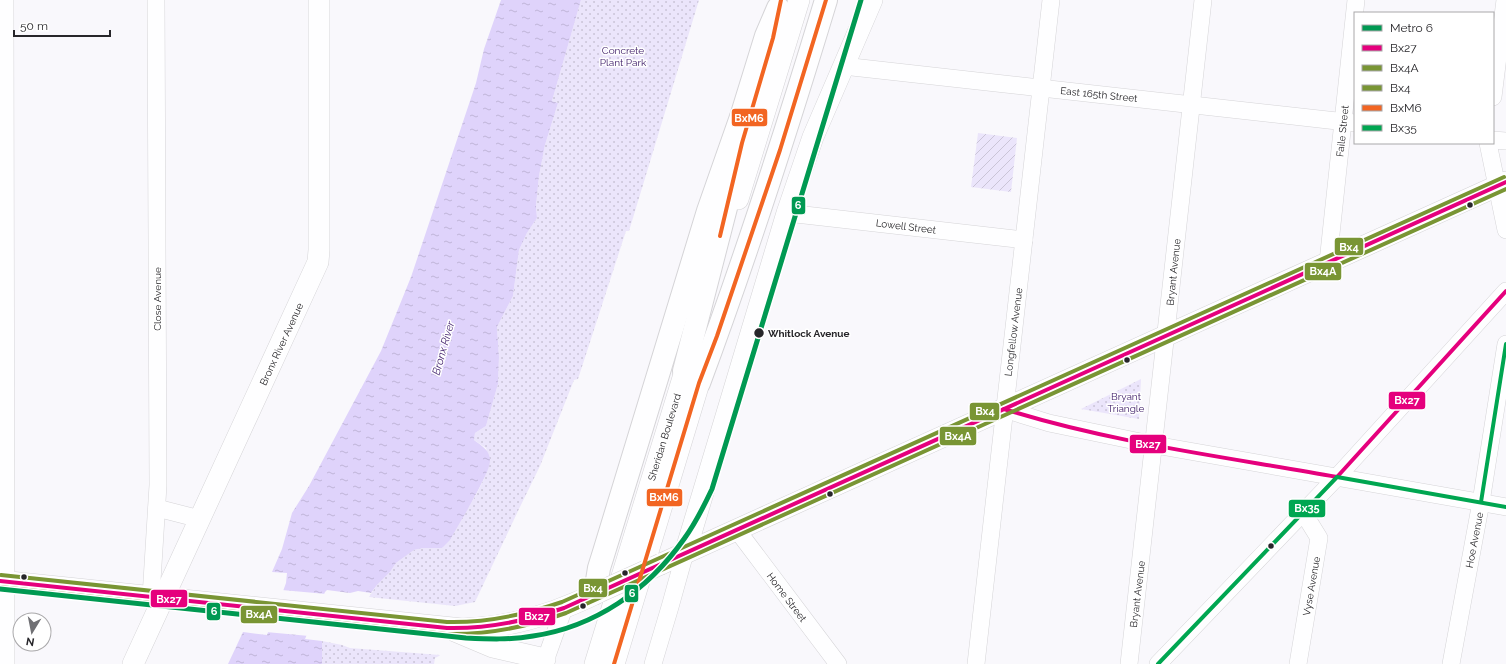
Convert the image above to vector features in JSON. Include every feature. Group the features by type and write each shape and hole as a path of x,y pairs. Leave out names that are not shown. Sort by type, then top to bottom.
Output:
{"highway":[{"path":"692,377 717,336 780,150 826,0"},
{"path":"692,377 742,143 773,38 780,4"},
{"path":"597,592 599,568 708,211 744,111 766,36 780,4"}],"main road":[{"name":"Bronx River Avenue","path":"133,664 157,598 200,519 318,262 319,0"},
{"path":"692,377 702,324 799,0"},
{"path":"692,377 710,335 813,0"},
{"path":"685,553 787,213 814,137 872,0"},
{"path":"3,582 460,631 495,626 527,619 564,608 1502,184"},
{"name":"Sheridan Boulevard","path":"595,664 692,377"},
{"name":"Sheridan Boulevard","path":"614,664 692,377"},
{"path":"460,631 493,647 545,661"}],"street":[{"path":"5,0 3,582 6,664"},
{"name":"Close Avenue","path":"156,0 157,598"},
{"name":"Longfellow Avenue","path":"976,664 1051,0"},
{"name":"Bryant Avenue","path":"1129,664 1155,445 1203,0"},
{"name":"Faile Street","path":"1355,12 1356,0"},
{"path":"1494,89 1505,0"},
{"name":"Faile Street","path":"1328,262 1349,122 1354,35"},
{"name":"East 165th Street","path":"843,66 1349,122"},
{"path":"1494,140 1506,141"},
{"path":"1488,144 1502,184 1506,230"},
{"name":"Lowell Street","path":"787,213 1024,240"},
{"path":"1158,664 1337,477 1506,291"},
{"name":"Hoe Avenue","path":"1451,664 1481,502 1506,344"},
{"path":"1004,409 1049,423 1155,445 1506,507"},
{"path":"157,508 200,519"},
{"name":"Vyse Avenue","path":"1298,664 1320,538 1303,512"},
{"name":"Home Street","path":"737,530 838,664"},
{"path":"653,664 685,553"},
{"path":"545,661 564,608"}],"green space":[{"name":"Concrete Plant Park","path":"581,0 699,0 629,231 626,231 578,379 574,380 540,466 475,602 455,606 369,597 396,563 414,550 423,548 442,548 476,495 484,479 490,462 486,448 474,440 475,433 486,426 498,384 499,357 497,327 513,296 519,250 527,233 537,218 536,206 539,176 545,145 558,103 552,101"},
{"path":"978,133 1017,138 1011,192 971,187"},
{"name":"Bryant Triangle","path":"1141,379 1139,419 1081,409"},
{"path":"322,641 350,648 440,655 435,658 434,664 322,664"}],"water":[{"name":"Bronx River","path":"501,0 581,0 552,101 558,103 545,145 539,176 536,206 537,218 527,233 519,250 513,296 497,327 499,357 498,384 486,426 475,433 474,440 489,454 489,468 450,540 442,548 423,548 414,550 396,563 371,593 358,591 350,593 327,590 325,592 305,639 322,641 322,664 228,664 243,632 267,635 286,583 287,573 272,572 282,549 292,513 309,486 381,351 411,277 476,83 484,49"}],"pier":[{"path":"282,590 326,594 309,636 266,632"}],"metro line":[{"name":"6","path":"0,589 483,639 516,638 556,631 599,615 618,603 637,590 670,557 692,527 712,489 861,0"}],"transit line":[{"name":"BxM6","path":"720,236 742,143 773,38 781,0"},
{"name":"BxM6","path":"614,664 699,383 717,336 780,150 826,0"},
{"name":"Bx4","path":"1,575 447,622 491,620 534,611 562,602 1504,177"},
{"name":"Bx27","path":"0,581 447,628 492,626 535,617 564,608 1506,182"},
{"name":"Bx4A","path":"0,587 446,634 477,633 522,626 566,613 1506,189"},
{"name":"Bx27","path":"1004,409 1045,421 1128,440 1211,456 1337,477 1506,291"},
{"name":"Bx35","path":"1481,502 1506,344"},
{"name":"Bx35","path":"1158,664 1337,477 1506,507"}],"place":[{"name":"Whitlock Avenue","path":"759,333"}]}
